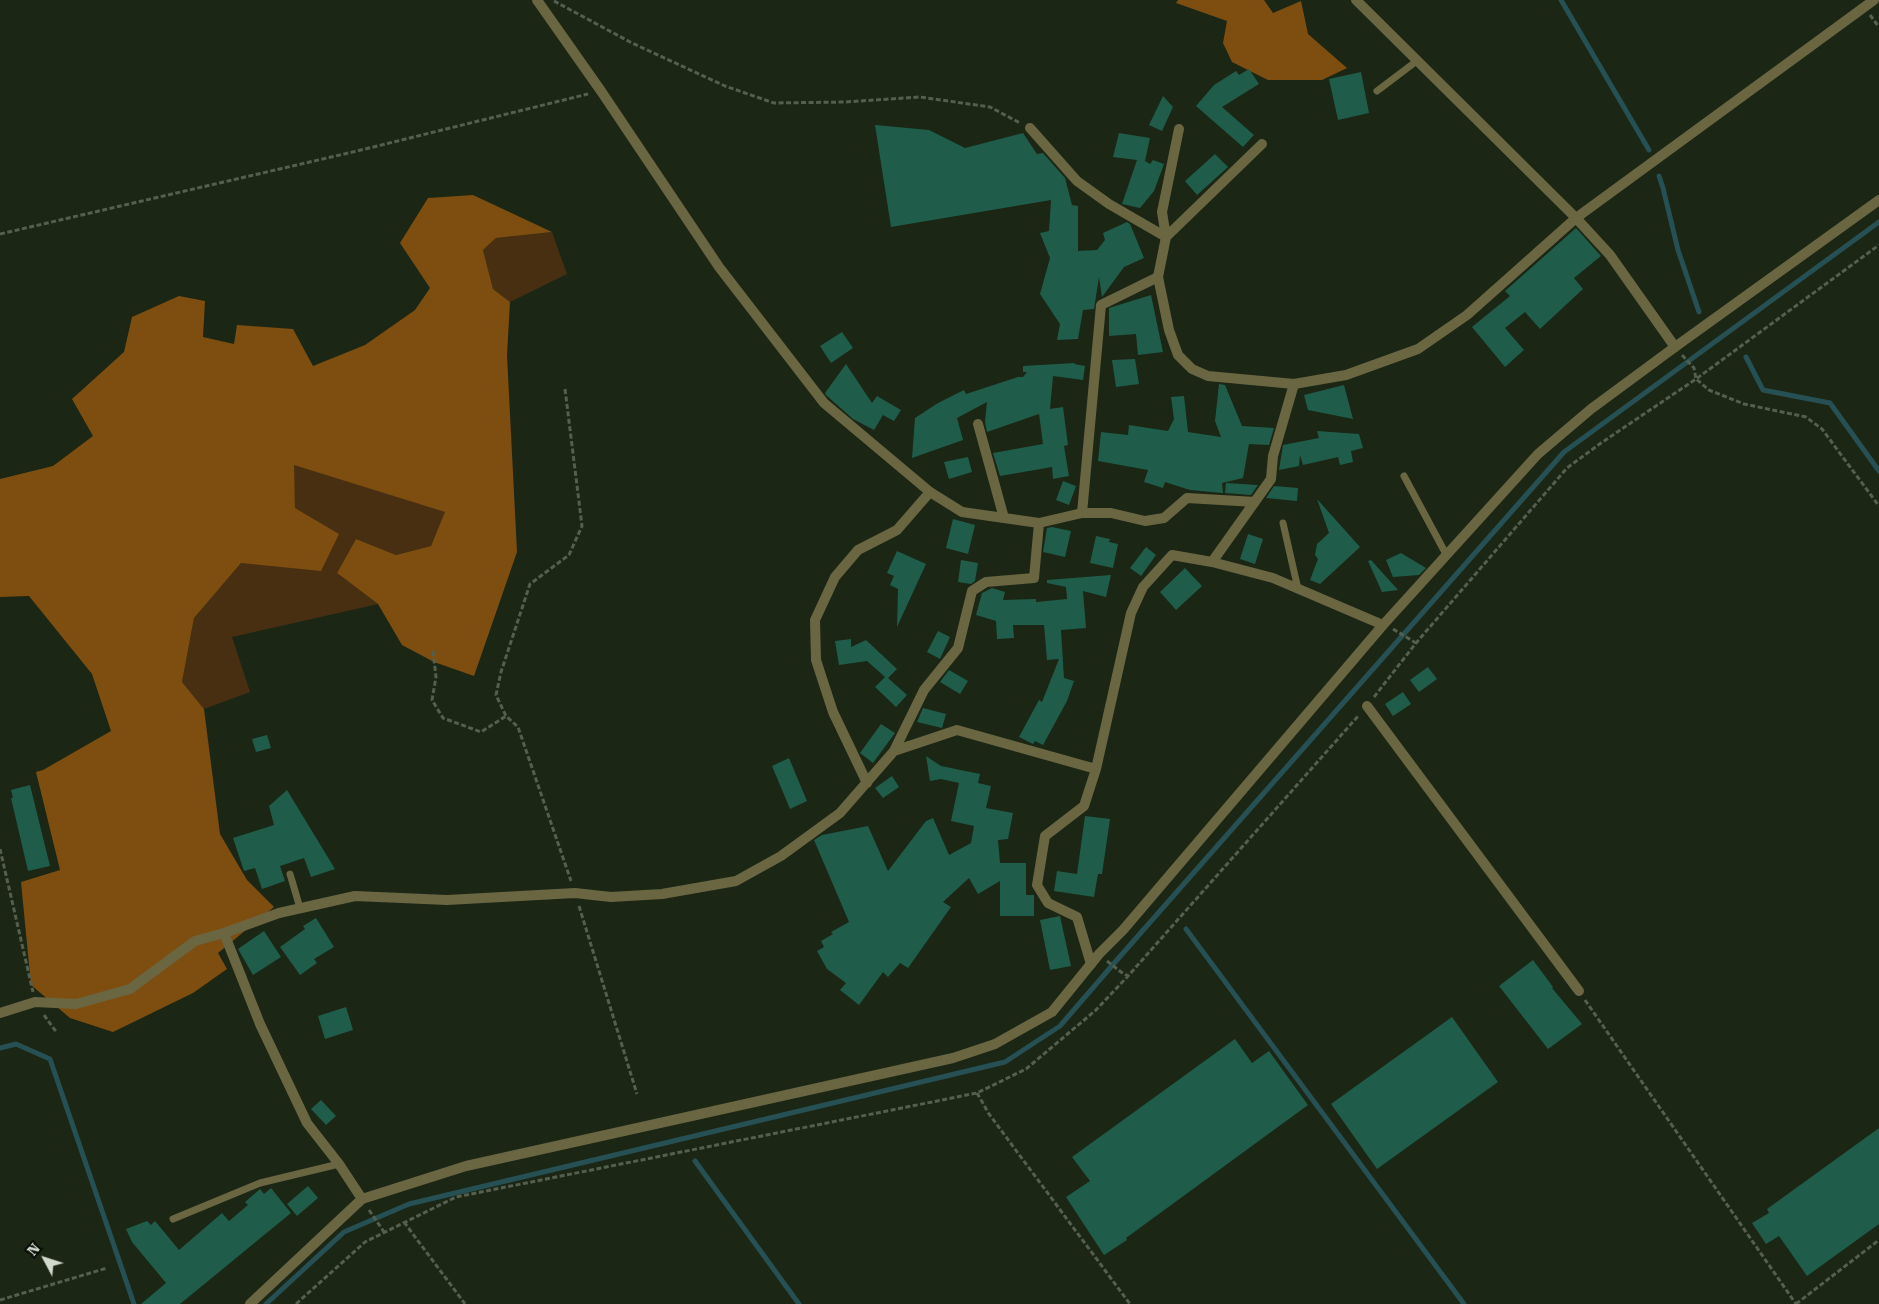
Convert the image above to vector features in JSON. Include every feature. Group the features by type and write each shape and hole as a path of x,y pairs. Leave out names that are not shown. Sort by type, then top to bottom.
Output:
{"street":[{"path":"537,0 601,91 719,268 824,403 930,492 962,512 1039,523 1082,512 1111,513 1145,522 1164,518 1187,498 1255,502"},
{"path":"1356,0 1576,218 1610,255 1677,349"},
{"path":"1179,129 1162,212 1166,237 1158,277 1168,330 1178,355 1192,369 1208,376 1294,384 1346,375 1418,349 1467,315 1576,218 1874,0"},
{"path":"1030,128 1077,181 1110,204 1166,237"},
{"path":"1166,237 1262,144"},
{"path":"250,1304 365,1203 466,1166 953,1058 996,1044 1052,1012 1091,964 1130,923 1383,625 1538,454 1591,410 1879,200"},
{"path":"1082,512 1101,304 1158,277"},
{"path":"1212,562 1271,479 1273,456 1294,384"},
{"path":"978,424 1004,518"},
{"path":"867,783 833,712 816,660 815,620 835,577 858,550 897,530 930,492"},
{"path":"0,1013 35,1002 76,1004 130,989 195,942 279,913 355,896 447,900 575,893 611,897 662,894 736,881 781,856 840,814 867,783 894,750 924,690 958,648 972,591 986,582 1034,578 1039,523"},
{"path":"1091,964 1077,917 1048,903 1037,886 1046,836 1084,806 1096,769 1131,613 1143,587 1172,555 1212,562 1273,578 1383,625"},
{"path":"1367,706 1579,991"},
{"path":"894,750 957,730 1096,769"},
{"path":"224,933 260,1024 306,1124 340,1164 365,1203"}],"lane":[{"path":"1377,91 1418,60"},
{"path":"1404,476 1447,556"},
{"path":"1283,523 1298,589"},
{"path":"290,874 300,908"},
{"path":"173,1219 260,1183 340,1164"}],"path":[{"path":"552,0 632,43 716,82 774,103 845,102 920,97 990,107 1030,128"},
{"path":"0,234 357,152 601,91"},
{"path":"296,1304 364,1242 456,1197 977,1093 1026,1069 1096,1010 1128,976 1367,706 1415,641 1567,468 1696,379 1879,245"},
{"path":"1677,349 1694,368 1696,379 1709,390 1744,404 1806,417 1822,429 1879,506"},
{"path":"565,389 582,526 569,554 530,584 496,695 506,716 518,728 575,893 637,1094"},
{"path":"1394,630 1415,641"},
{"path":"433,650 436,677 432,700 443,718 481,732 506,716"},
{"path":"0,849 35,1002 57,1034"},
{"path":"1104,959 1128,976"},
{"path":"1579,991 1796,1304 1879,1240"},
{"path":"977,1093 989,1114 1130,1304"},
{"path":"365,1203 384,1232"},
{"path":"404,1222 465,1304"},
{"path":"0,1300 107,1268"}],"shaded area":[{"path":"1178,0 1264,0 1273,13 1301,1 1308,34 1347,68 1322,80 1268,80 1232,62 1223,43 1227,21 1176,3"},
{"path":"473,195 552,232 496,238 483,250 493,289 510,302 507,355 517,552 474,676 434,662 402,645 378,604 337,573 356,539 396,555 431,546 445,512 294,465 295,508 339,534 321,571 241,563 194,618 182,682 204,709 220,834 247,880 274,907 218,953 227,969 193,993 113,1032 70,1018 31,985 21,882 60,870 36,772 43,770 111,731 92,674 29,596 0,597 0,479 53,466 93,436 72,399 124,352 132,317 179,296 205,301 203,337 234,344 237,325 293,329 313,366 365,345 415,310 430,288 400,243 428,198"},
{"path":"552,232 567,274 510,302 493,289 483,250 496,238"},
{"path":"293,464 446,512 431,546 396,555 356,539 337,573 378,604 232,637 250,692 204,709 182,682 194,618 241,563 338,534 295,508"}],"building":[{"path":"1249,69 1259,84 1222,107 1254,135 1243,147 1196,106 1214,85 1236,71 1239,75"},
{"path":"1361,72 1369,113 1338,120 1329,79"},
{"path":"1163,96 1173,107 1162,131 1149,125"},
{"path":"875,125 929,130 965,148 1023,133 1037,154 1043,153 1065,178 1072,205 1078,206 1078,251 1097,250 1105,240 1103,233 1127,222 1130,224 1144,258 1124,267 1102,297 1099,277 1094,309 1083,310 1078,339 1057,340 1060,324 1040,294 1050,258 1040,233 1049,231 1051,200 891,227"},
{"path":"1119,133 1150,138 1145,161 1150,164 1153,160 1164,164 1154,191 1140,208 1122,204 1137,160 1113,157"},
{"path":"1215,154 1228,167 1197,195 1185,181"},
{"path":"1576,228 1601,256 1574,278 1583,289 1540,329 1525,312 1505,328 1524,350 1505,367 1472,327 1510,296 1505,291"},
{"path":"1151,295 1163,352 1138,355 1136,334 1109,336 1109,308"},
{"path":"842,332 853,348 831,363 820,346"},
{"path":"1135,359 1139,384 1116,387 1112,360"},
{"path":"1075,363 1085,366 1083,380 1053,376 1050,409 1063,407 1068,445 1064,446 1069,476 1053,479 1052,467 1000,476 993,453 1043,444 1039,414 987,432 985,422 987,402 957,418 963,440 912,458 915,418 938,403 964,390 966,394 1023,377 1027,372 1023,372 1023,366"},
{"path":"846,364 872,403 877,396 901,410 894,421 883,415 874,430 853,419 826,395 825,393"},
{"path":"1219,384 1225,385 1242,426 1274,428 1269,445 1249,444 1243,478 1222,483 1223,493 1190,490 1165,482 1163,488 1144,482 1148,470 1098,461 1101,432 1128,435 1129,425 1168,431 1174,419 1171,397 1184,396 1188,432 1221,437 1215,421"},
{"path":"1344,385 1353,419 1308,410 1304,395"},
{"path":"1317,431 1359,434 1363,448 1351,451 1353,462 1340,465 1338,457 1303,465 1300,455 1299,466 1279,470 1283,445 1319,438"},
{"path":"968,457 972,472 949,479 944,462"},
{"path":"1063,481 1076,486 1069,505 1056,500"},
{"path":"1226,483 1258,485 1251,495 1225,493"},
{"path":"1274,486 1298,488 1297,501 1266,498"},
{"path":"1317,499 1360,547 1320,584 1310,580 1318,559 1315,555 1317,544 1329,533"},
{"path":"953,519 975,525 968,554 946,548"},
{"path":"1052,527 1071,531 1065,557 1043,552 1047,528"},
{"path":"1248,534 1263,539 1255,564 1240,559"},
{"path":"1096,536 1110,539 1109,542 1118,544 1113,568 1090,563"},
{"path":"1146,547 1156,555 1141,576 1130,568"},
{"path":"897,551 926,564 897,627 898,589 890,585 894,576 887,573"},
{"path":"1401,553 1426,568 1419,575 1393,577 1386,560"},
{"path":"961,560 978,563 975,581 971,584 958,582"},
{"path":"1371,560 1398,590 1382,592 1368,561"},
{"path":"1185,568 1202,586 1176,610 1160,592"},
{"path":"1111,575 1106,597 1083,591 1086,628 1061,630 1064,678 1074,681 1067,701 1043,745 1035,741 1033,744 1019,737 1039,700 1042,702 1059,659 1047,660 1044,625 1013,625 1014,638 997,639 996,621 976,615 982,593 992,588 1005,592 1003,600 1036,599 1036,602 1067,599 1066,587 1047,583 1047,580"},
{"path":"938,631 950,637 940,659 927,652"},
{"path":"851,639 851,647 866,640 897,669 888,678 907,695 896,707 875,687 885,677 867,661 839,665 835,641"},
{"path":"1428,667 1437,679 1419,692 1410,680"},
{"path":"949,670 968,681 960,694 940,682"},
{"path":"1403,692 1411,704 1393,716 1385,704"},
{"path":"923,708 946,714 942,728 917,722"},
{"path":"881,724 895,733 873,763 860,753"},
{"path":"267,735 271,748 256,752 252,739"},
{"path":"926,756 941,766 980,774 978,783 991,786 986,808 1013,813 1008,839 998,840 1000,863 1026,863 1026,895 1034,895 1034,916 1000,916 1000,881 978,894 969,878 943,902 951,907 908,968 900,963 888,977 883,972 859,1005 840,990 846,983 827,969 817,951 824,947 821,941 833,934 831,932 849,922 814,840 822,835 868,826 888,871 926,821 933,818 949,855 971,843 974,826 951,821 959,783 941,779 930,781"},
{"path":"789,758 807,801 790,809 772,766"},
{"path":"892,776 899,787 883,798 875,788"},
{"path":"30,785 50,866 28,871 11,798 13,798 11,790"},
{"path":"287,790 335,869 311,877 304,858 280,866 285,881 262,889 255,868 244,871 233,838 274,825 269,806"},
{"path":"1085,816 1110,819 1102,874 1098,874 1094,897 1054,891 1057,871 1077,874"},
{"path":"1060,916 1071,966 1050,970 1040,920"},
{"path":"316,918 334,947 314,959 317,963 300,975 280,947 305,929 303,926"},
{"path":"264,931 281,957 253,975 238,949"},
{"path":"1533,960 1552,988 1582,1024 1548,1049 1499,986"},
{"path":"346,1007 353,1030 325,1039 318,1016"},
{"path":"1452,1017 1498,1082 1377,1169 1331,1104"},
{"path":"1235,1039 1252,1063 1269,1051 1308,1105 1126,1238 1127,1240 1104,1255 1066,1197 1090,1181 1072,1157"},
{"path":"321,1100 336,1116 326,1125 311,1109"},
{"path":"1879,1128 1879,1224 1807,1276 1779,1236 1766,1244 1752,1223 1769,1213 1767,1209"},
{"path":"308,1186 318,1198 297,1216 287,1204"},
{"path":"271,1188 291,1213 180,1304 141,1304 166,1283 132,1242 126,1229 147,1221 151,1225 155,1221 179,1250 222,1213 229,1221 248,1205 245,1202 260,1189 264,1194"}],"waterway":[{"path":"1561,0 1649,150"},
{"path":"1659,176 1678,250 1699,312"},
{"path":"266,1304 344,1232 409,1204 1005,1062 1060,1026 1564,452 1879,222"},
{"path":"1746,357 1763,390 1830,403 1879,471"},
{"path":"1186,929 1464,1304"},
{"path":"0,1048 16,1044 50,1059 134,1304"},
{"path":"695,1161 799,1304"}]}
